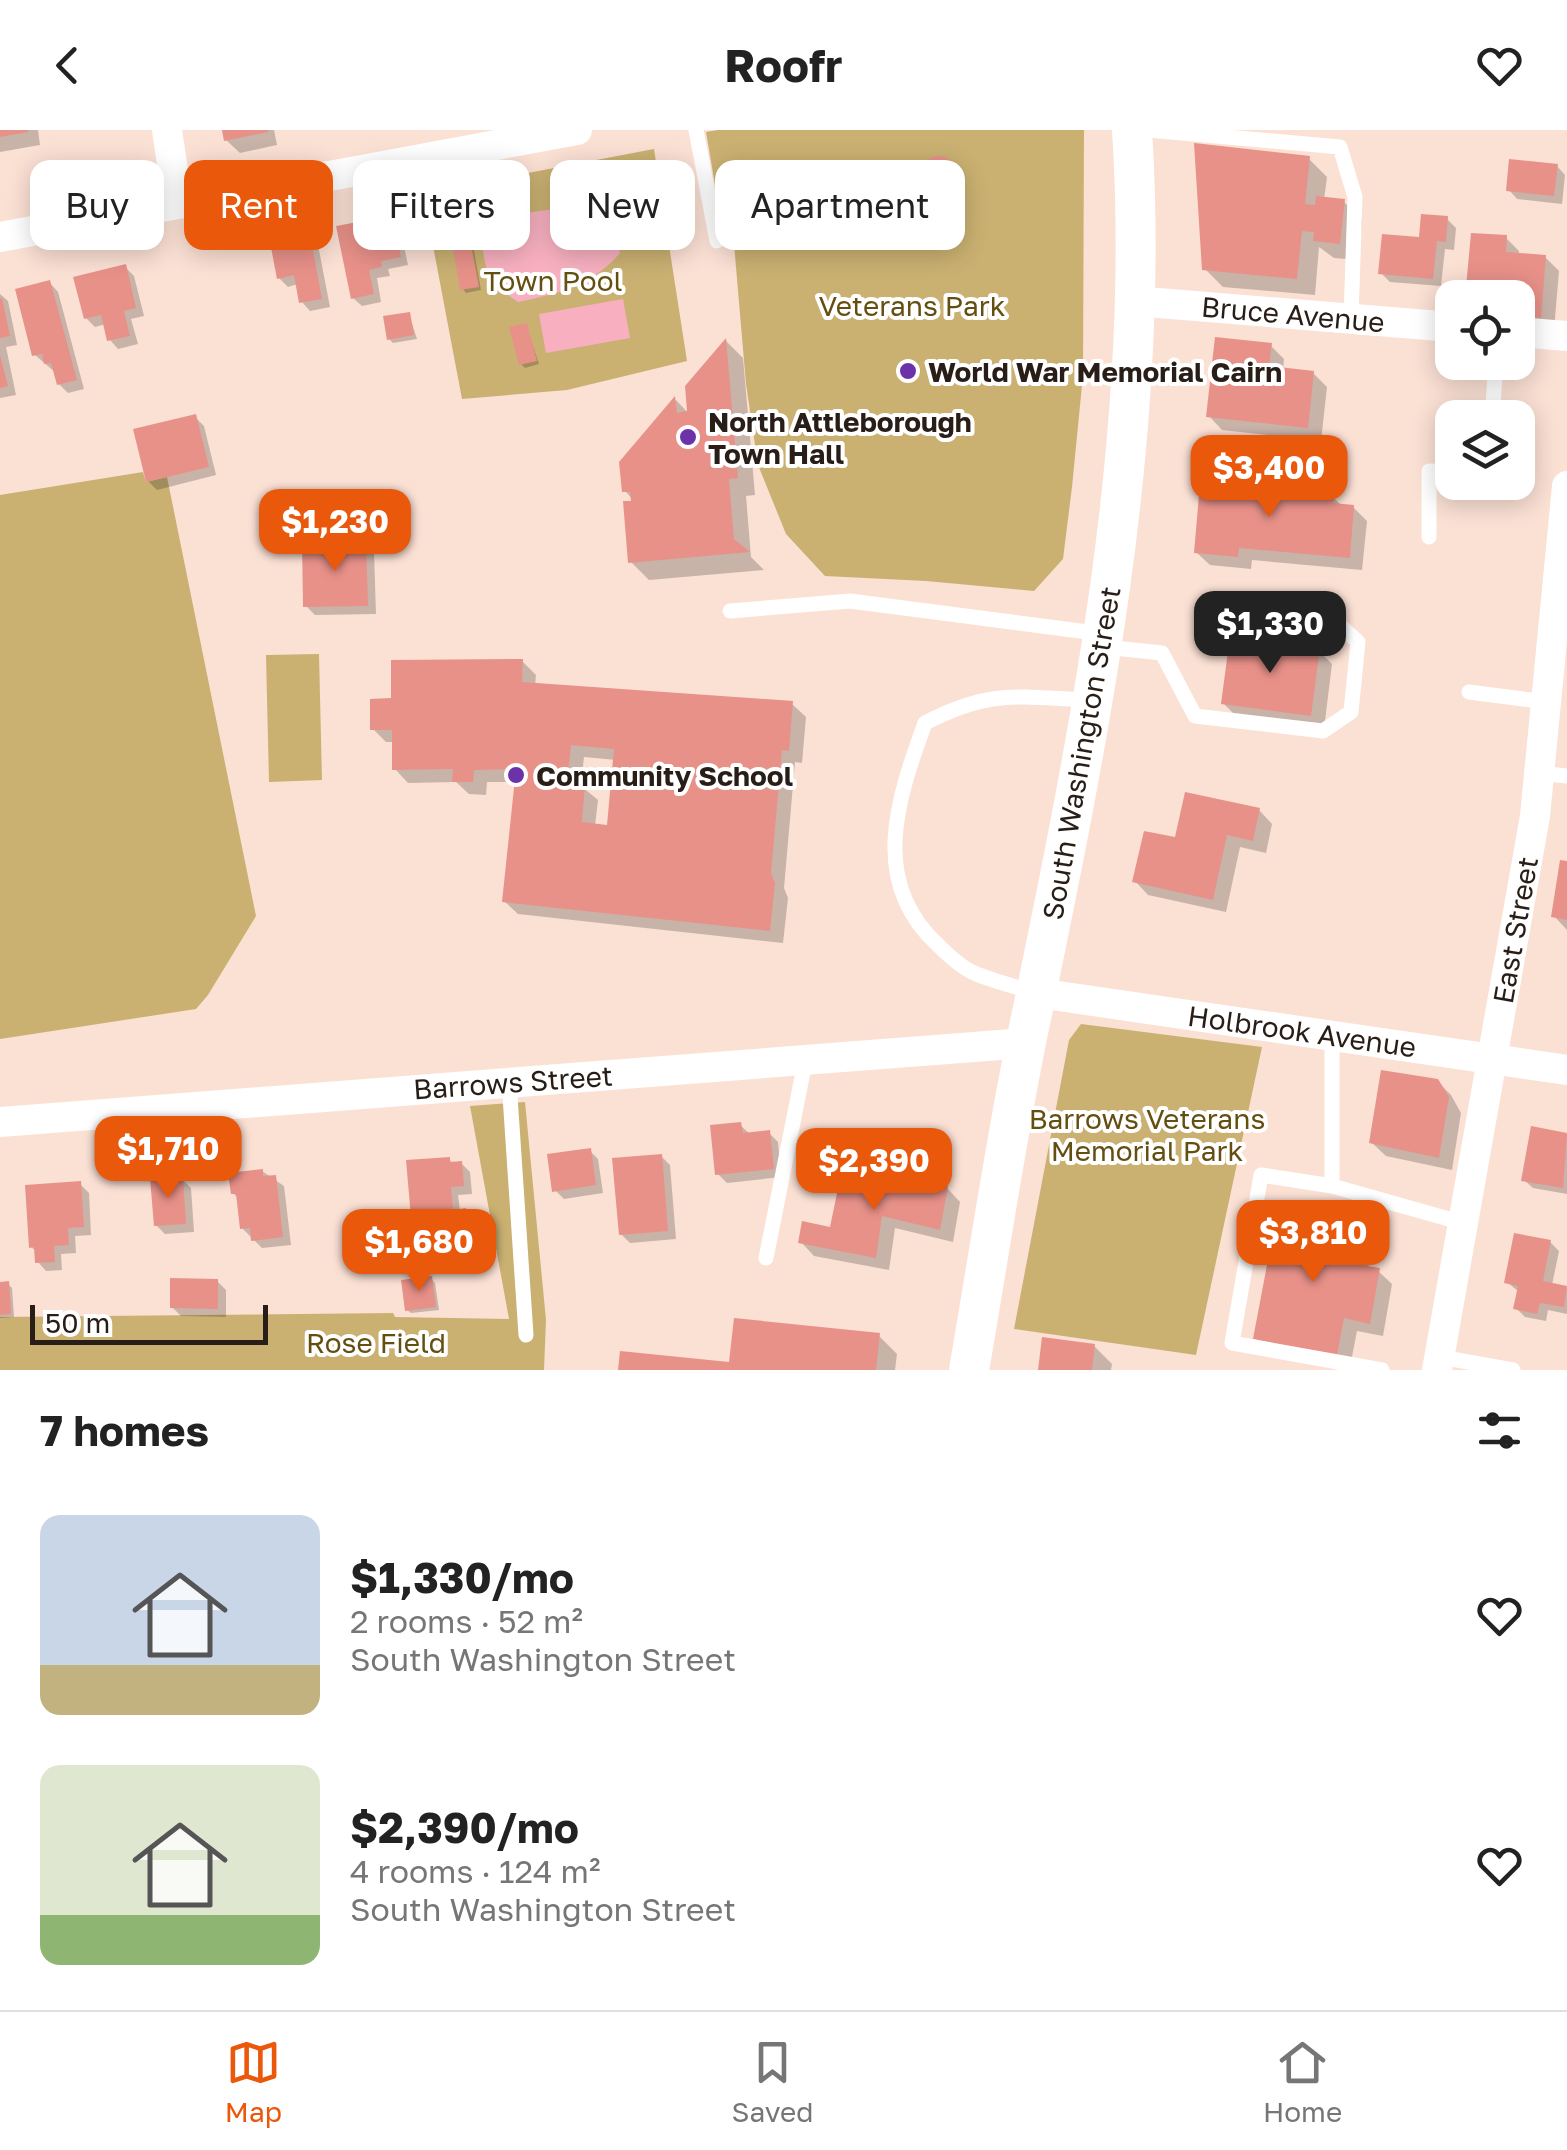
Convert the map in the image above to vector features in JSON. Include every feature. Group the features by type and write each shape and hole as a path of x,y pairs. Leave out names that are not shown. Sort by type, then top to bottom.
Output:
{"main road":[{"name":"South Washington Street","path":"969,1370 1116,556 1130,408 1138,216 1132,130"}],"street":[{"path":"168,130 178,204"},
{"path":"1,233 577,130"},
{"name":"Bruce Avenue","path":"1134,302 1435,326"},
{"path":"1535,333 1567,336"},
{"name":"East Street","path":"1438,1364 1535,816 1553,775 1546,702 1567,486"},
{"name":"Holbrook Avenue","path":"1038,993 1567,1070"},
{"name":"Barrows Street","path":"0,1122 1026,1043"}],"lane":[{"path":"696,130 715,231"},
{"path":"1148,130 1340,148 1356,197 1351,319"},
{"path":"1429,536 1429,471 1435,471"},
{"path":"730,612 850,601 1102,640 1162,653 1195,716 1324,732 1351,712 1358,642 1333,619"},
{"path":"1468,692 1546,702"},
{"path":"1038,993 971,972 920,929 900,892 893,862 904,780 925,724 962,704 997,696 1092,700"},
{"path":"1332,1035 1332,1186"},
{"path":"766,1258 805,1062"},
{"path":"509,1081 526,1334"},
{"path":"1382,1370 1232,1343 1260,1175 1332,1186 1463,1222"},
{"path":"1438,1364 1513,1370"}],"green space":[{"name":"Veterans Park","path":"1084,130 1083,375 1072,487 1063,559 1034,591 825,576 786,534 758,465 746,384 735,250 965,250 965,160 715,160 715,185 706,132"},
{"name":"Town Pool","path":"654,149 656,160 596,160"},
{"name":"Town Pool","path":"550,169 550,250 670,250 687,361 567,390 462,399 434,250 530,250 530,173"},
{"path":"143,472 146,482 167,477 256,916 196,1009 0,1039 0,495"},
{"path":"319,654 322,780 269,782 266,655"},
{"name":"Barrows Veterans Memorial Park","path":"1081,1024 1262,1047 1196,1355 1014,1329 1069,1040"},
{"name":"Rose Field","path":"525,1102 546,1320 544,1370 0,1370 0,1317 393,1313 395,1317 509,1319 470,1106"}],"shaded area":[{"path":"550,210 550,250 620,253 586,280 518,302 491,283 483,250 530,250 530,213"},
{"path":"623,299 630,338 546,353 539,314"}],"building":[{"path":"0,130 28,130 28,132 0,137"},
{"path":"222,130 268,130 268,132 224,141"},
{"path":"1194,143 1310,156 1305,204 1315,205 1316,196 1345,199 1340,244 1313,241 1314,232 1302,231 1297,279 1202,270"},
{"path":"1509,159 1558,164 1554,196 1506,191"},
{"path":"1421,214 1448,216 1446,242 1437,241 1433,279 1378,274 1382,234 1419,237"},
{"path":"353,223 353,250 399,250 401,257 381,261 382,267 369,270 374,294 351,299 336,226"},
{"path":"1471,233 1507,235 1506,252 1546,255 1541,318 1535,317 1535,280 1467,280"},
{"path":"272,250 313,250 322,299 299,303 294,275 277,279"},
{"path":"453,250 472,250 479,287 460,290"},
{"path":"126,264 136,308 124,311 130,336 107,341 101,315 84,319 73,277"},
{"path":"50,280 77,380 57,385 51,363 44,364 42,354 32,356 15,289"},
{"path":"0,299 10,336 0,338"},
{"path":"410,312 414,335 387,340 383,316"},
{"path":"527,323 537,361 519,365 509,327"},
{"path":"1215,337 1272,343 1269,366 1314,371 1308,428 1206,417"},
{"name":"North Attleborough Town Hall","path":"726,338 738,478 729,479 734,539 750,552 628,563 623,501 631,501 630,492 622,492 619,462 675,396 677,413 687,411 685,386"},
{"path":"0,355 8,386 0,388"},
{"path":"196,414 209,467 146,482 133,429"},
{"path":"1201,472 1249,476 1248,487 1334,494 1333,503 1354,505 1350,558 1239,548 1238,557 1194,553"},
{"path":"366,540 368,606 303,607 302,541"},
{"path":"1230,636 1320,648 1311,716 1221,704"},
{"path":"523,659 522,682 793,701 789,751 782,750 770,931 502,902 516,769 474,770 473,782 452,782 453,769 392,770 392,730 370,730 370,699 391,698 391,660","holes":["571,745 614,749 607,825 582,822 585,784 567,782"]},
{"path":"1185,792 1260,808 1253,841 1227,835 1213,900 1132,882 1144,831 1175,837"},
{"path":"1560,860 1567,861 1567,920 1551,917"},
{"path":"1381,1070 1438,1079 1449,1097 1439,1158 1369,1143"},
{"path":"741,1122 743,1133 770,1130 774,1169 715,1175 710,1125"},
{"path":"1531,1126 1567,1133 1563,1188 1521,1181"},
{"path":"591,1148 596,1185 552,1192 547,1154"},
{"path":"662,1154 668,1231 619,1235 612,1158"},
{"path":"450,1157 450,1162 462,1161 464,1186 451,1187 453,1210 466,1208 467,1225 412,1229 406,1160"},
{"path":"263,1169 263,1176 276,1175 283,1237 251,1241 250,1228 240,1229 236,1194 231,1194 228,1173"},
{"path":"841,1174 948,1186 940,1230 882,1216 876,1258 798,1243 802,1221 830,1227"},
{"path":"183,1176 186,1224 154,1226 150,1178"},
{"path":"81,1181 84,1227 68,1228 69,1245 54,1246 55,1262 35,1263 34,1247 29,1248 25,1185"},
{"path":"1277,1212 1360,1227 1354,1264 1380,1268 1370,1324 1344,1318 1337,1355 1253,1339"},
{"path":"1514,1233 1551,1240 1543,1281 1567,1286 1564,1307 1540,1303 1537,1314 1513,1309 1518,1286 1504,1283"},
{"path":"432,1276 436,1307 405,1311 401,1280"},
{"path":"170,1278 218,1279 218,1309 170,1308"},
{"path":"9,1281 11,1314 0,1315 0,1282"},
{"path":"734,1318 880,1333 876,1370 618,1370 620,1351 729,1362"},
{"path":"1042,1337 1095,1344 1092,1370 1038,1370"}],"place":[{"name":"World War Memorial Cairn","path":"908,371"},
{"name":"North Attleborough Town Hall","path":"688,437"},
{"name":"Community School","path":"516,775"}]}
